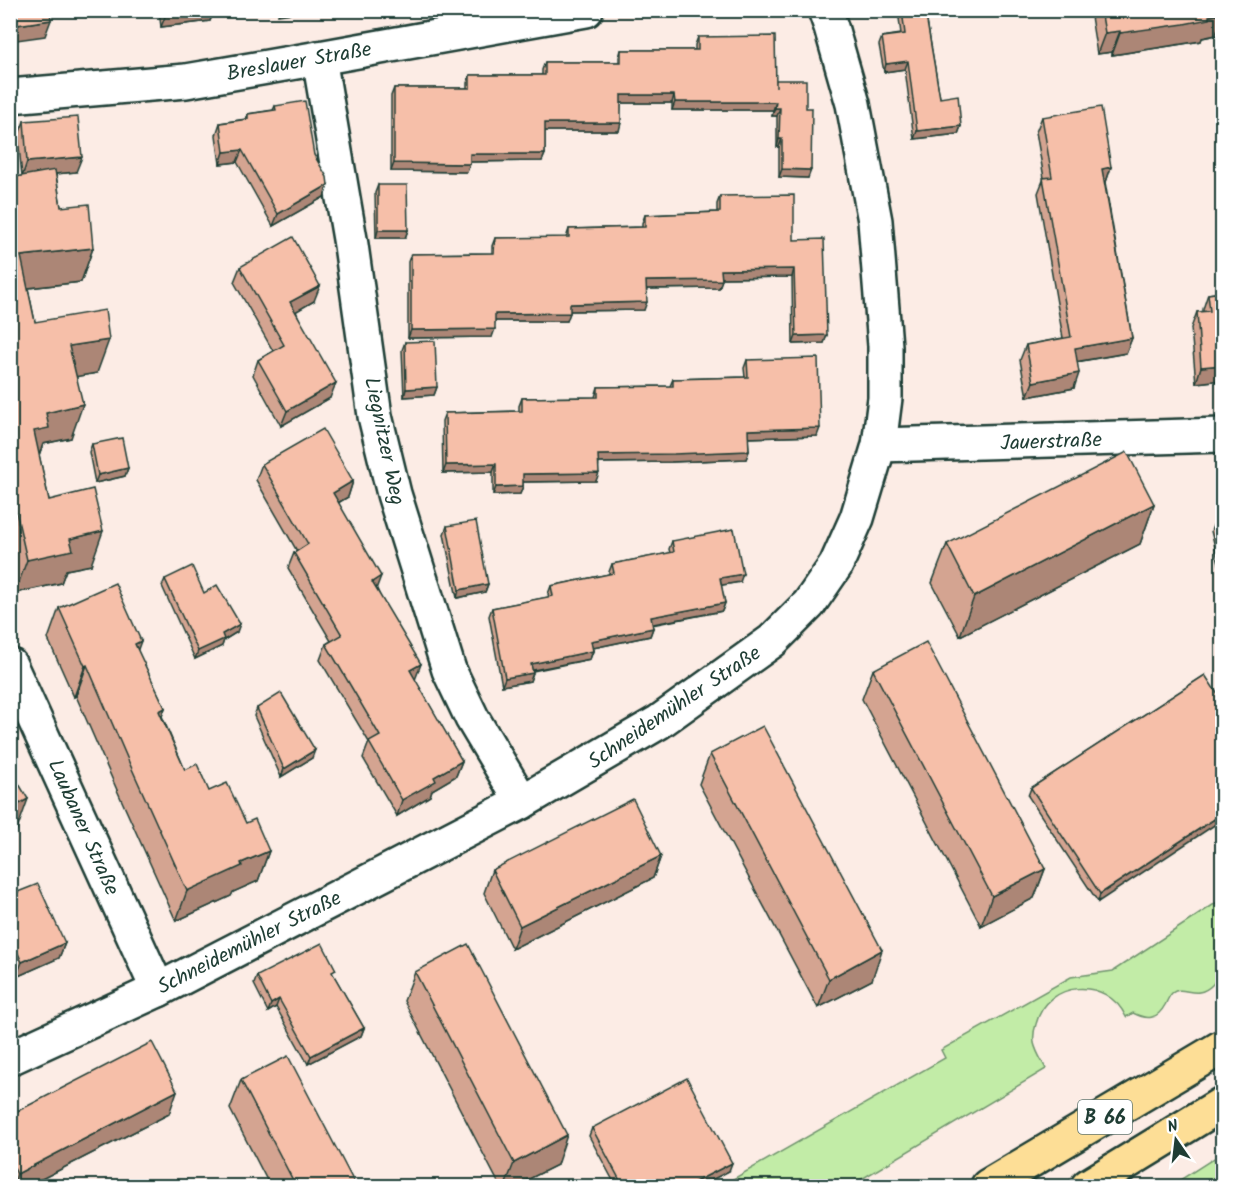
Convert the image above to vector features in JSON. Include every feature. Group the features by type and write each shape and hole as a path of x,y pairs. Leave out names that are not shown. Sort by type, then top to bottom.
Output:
{"main road":[{"name":"B 66","path":"988,1186 1222,1047"},
{"name":"B 66","path":"1088,1186 1222,1104"}],"street":[{"name":"Breslauer Straße","path":"10,96 186,81 586,10"},
{"name":"Schneidemühler Straße","path":"10,1058 158,990 522,802 659,722 772,641 809,604 836,565 857,518 879,445 885,398 885,346 875,221 853,104 825,10"},
{"name":"Liegnitzer Weg","path":"319,58 351,245 375,416 394,494 449,669 472,718 522,802"},
{"name":"Jauerstraße","path":"879,445 1222,435"},
{"name":"Laubaner Straße","path":"10,665 158,990"}],"green space":[{"path":"1222,899 1222,964 1214,983 1206,990 1201,992 1176,991 1171,994 1159,1014 1147,1018 1133,1013 1126,1017 1117,1004 1105,995 1092,990 1078,989 1064,992 1042,1009 1035,1029 1035,1046 1046,1069 850,1186 721,1186 945,1058 941,1050 1071,977 1113,971"},
{"path":"1222,1153 1222,1186 1175,1186 1180,1180"}],"building":[{"path":"10,10 50,10 51,20 10,26"},
{"path":"165,10 198,10 166,14"},
{"path":"902,10 925,10 940,98 958,95 961,126 917,131 908,61 886,64 882,37 905,34"},
{"path":"1101,10 1222,10 1222,14 1184,24 1105,33"},
{"path":"775,36 776,87 776,80 806,80 806,108 812,108 811,170 782,169 782,139 779,139 780,108 775,108 776,102 675,102 674,95 621,95 621,123 545,123 545,154 470,154 470,164 394,163 394,88 470,88 470,75 545,75 545,62 621,62 621,50 698,50 698,37"},
{"path":"305,101 314,155 327,177 328,185 278,214 242,150 224,152 220,123 248,119 248,114 276,110 275,106"},
{"path":"1101,107 1111,167 1102,169 1132,338 1075,348 1079,373 1033,382 1026,345 1071,337 1043,178 1052,177 1042,117"},
{"path":"78,117 82,157 27,162 24,121"},
{"path":"55,170 61,207 89,204 93,248 21,256 35,322 105,310 109,340 69,346 83,404 46,413 49,428 34,431 49,500 93,489 103,531 70,539 73,550 27,560 10,477 10,178"},
{"path":"378,185 407,185 408,230 378,230"},
{"path":"794,195 794,240 824,239 827,335 796,336 794,269 721,270 722,280 646,281 647,302 570,304 570,313 495,314 495,329 411,330 411,254 494,253 495,238 569,237 569,229 645,227 645,215 720,212 720,196"},
{"path":"293,237 320,286 290,302 336,383 287,411 258,360 284,345 240,267"},
{"path":"1222,292 1222,365 1201,367 1197,312 1210,311 1208,294"},
{"path":"435,341 437,387 406,389 405,342"},
{"path":"818,358 820,428 748,430 749,451 598,455 599,473 523,474 523,486 496,487 496,464 446,465 445,413 522,411 522,398 598,397 598,387 673,386 673,379 748,377 747,360"},
{"path":"323,429 353,481 333,493 381,576 372,582 421,664 410,670 462,761 434,777 436,781 402,800 369,742 380,736 326,644 342,635 294,553 308,544 262,464"},
{"path":"122,438 128,468 98,475 92,444"},
{"path":"1127,452 1154,504 974,597 947,544"},
{"path":"476,521 488,584 459,590 447,526"},
{"path":"734,529 743,574 720,578 725,603 651,617 653,628 591,641 593,651 531,664 533,673 505,678 492,608 553,596 551,586 614,573 612,564 674,552 672,541"},
{"path":"192,566 204,593 217,585 240,624 222,634 224,639 198,651 165,579"},
{"path":"115,583 141,641 135,644 165,708 159,711 185,770 197,764 209,791 227,783 246,823 255,819 269,851 187,891 87,665 85,666 59,608"},
{"path":"926,642 1045,869 992,896 873,670"},
{"path":"1205,675 1222,701 1222,814 1100,894 1031,788"},
{"path":"281,693 315,750 284,769 257,708"},
{"path":"763,726 882,950 829,979 710,754"},
{"path":"10,769 28,799 10,809"},
{"path":"633,799 661,856 520,926 492,870"},
{"path":"38,884 65,943 22,962 10,936 10,895"},
{"path":"322,943 336,970 332,972 364,1028 311,1056 279,999 271,1004 257,976"},
{"path":"468,944 567,1135 514,1163 415,972"},
{"path":"152,1042 177,1091 17,1174 10,1160 10,1115"},
{"path":"288,1056 356,1186 296,1186 241,1080"},
{"path":"687,1078 732,1163 687,1186 623,1186 592,1128"}]}
